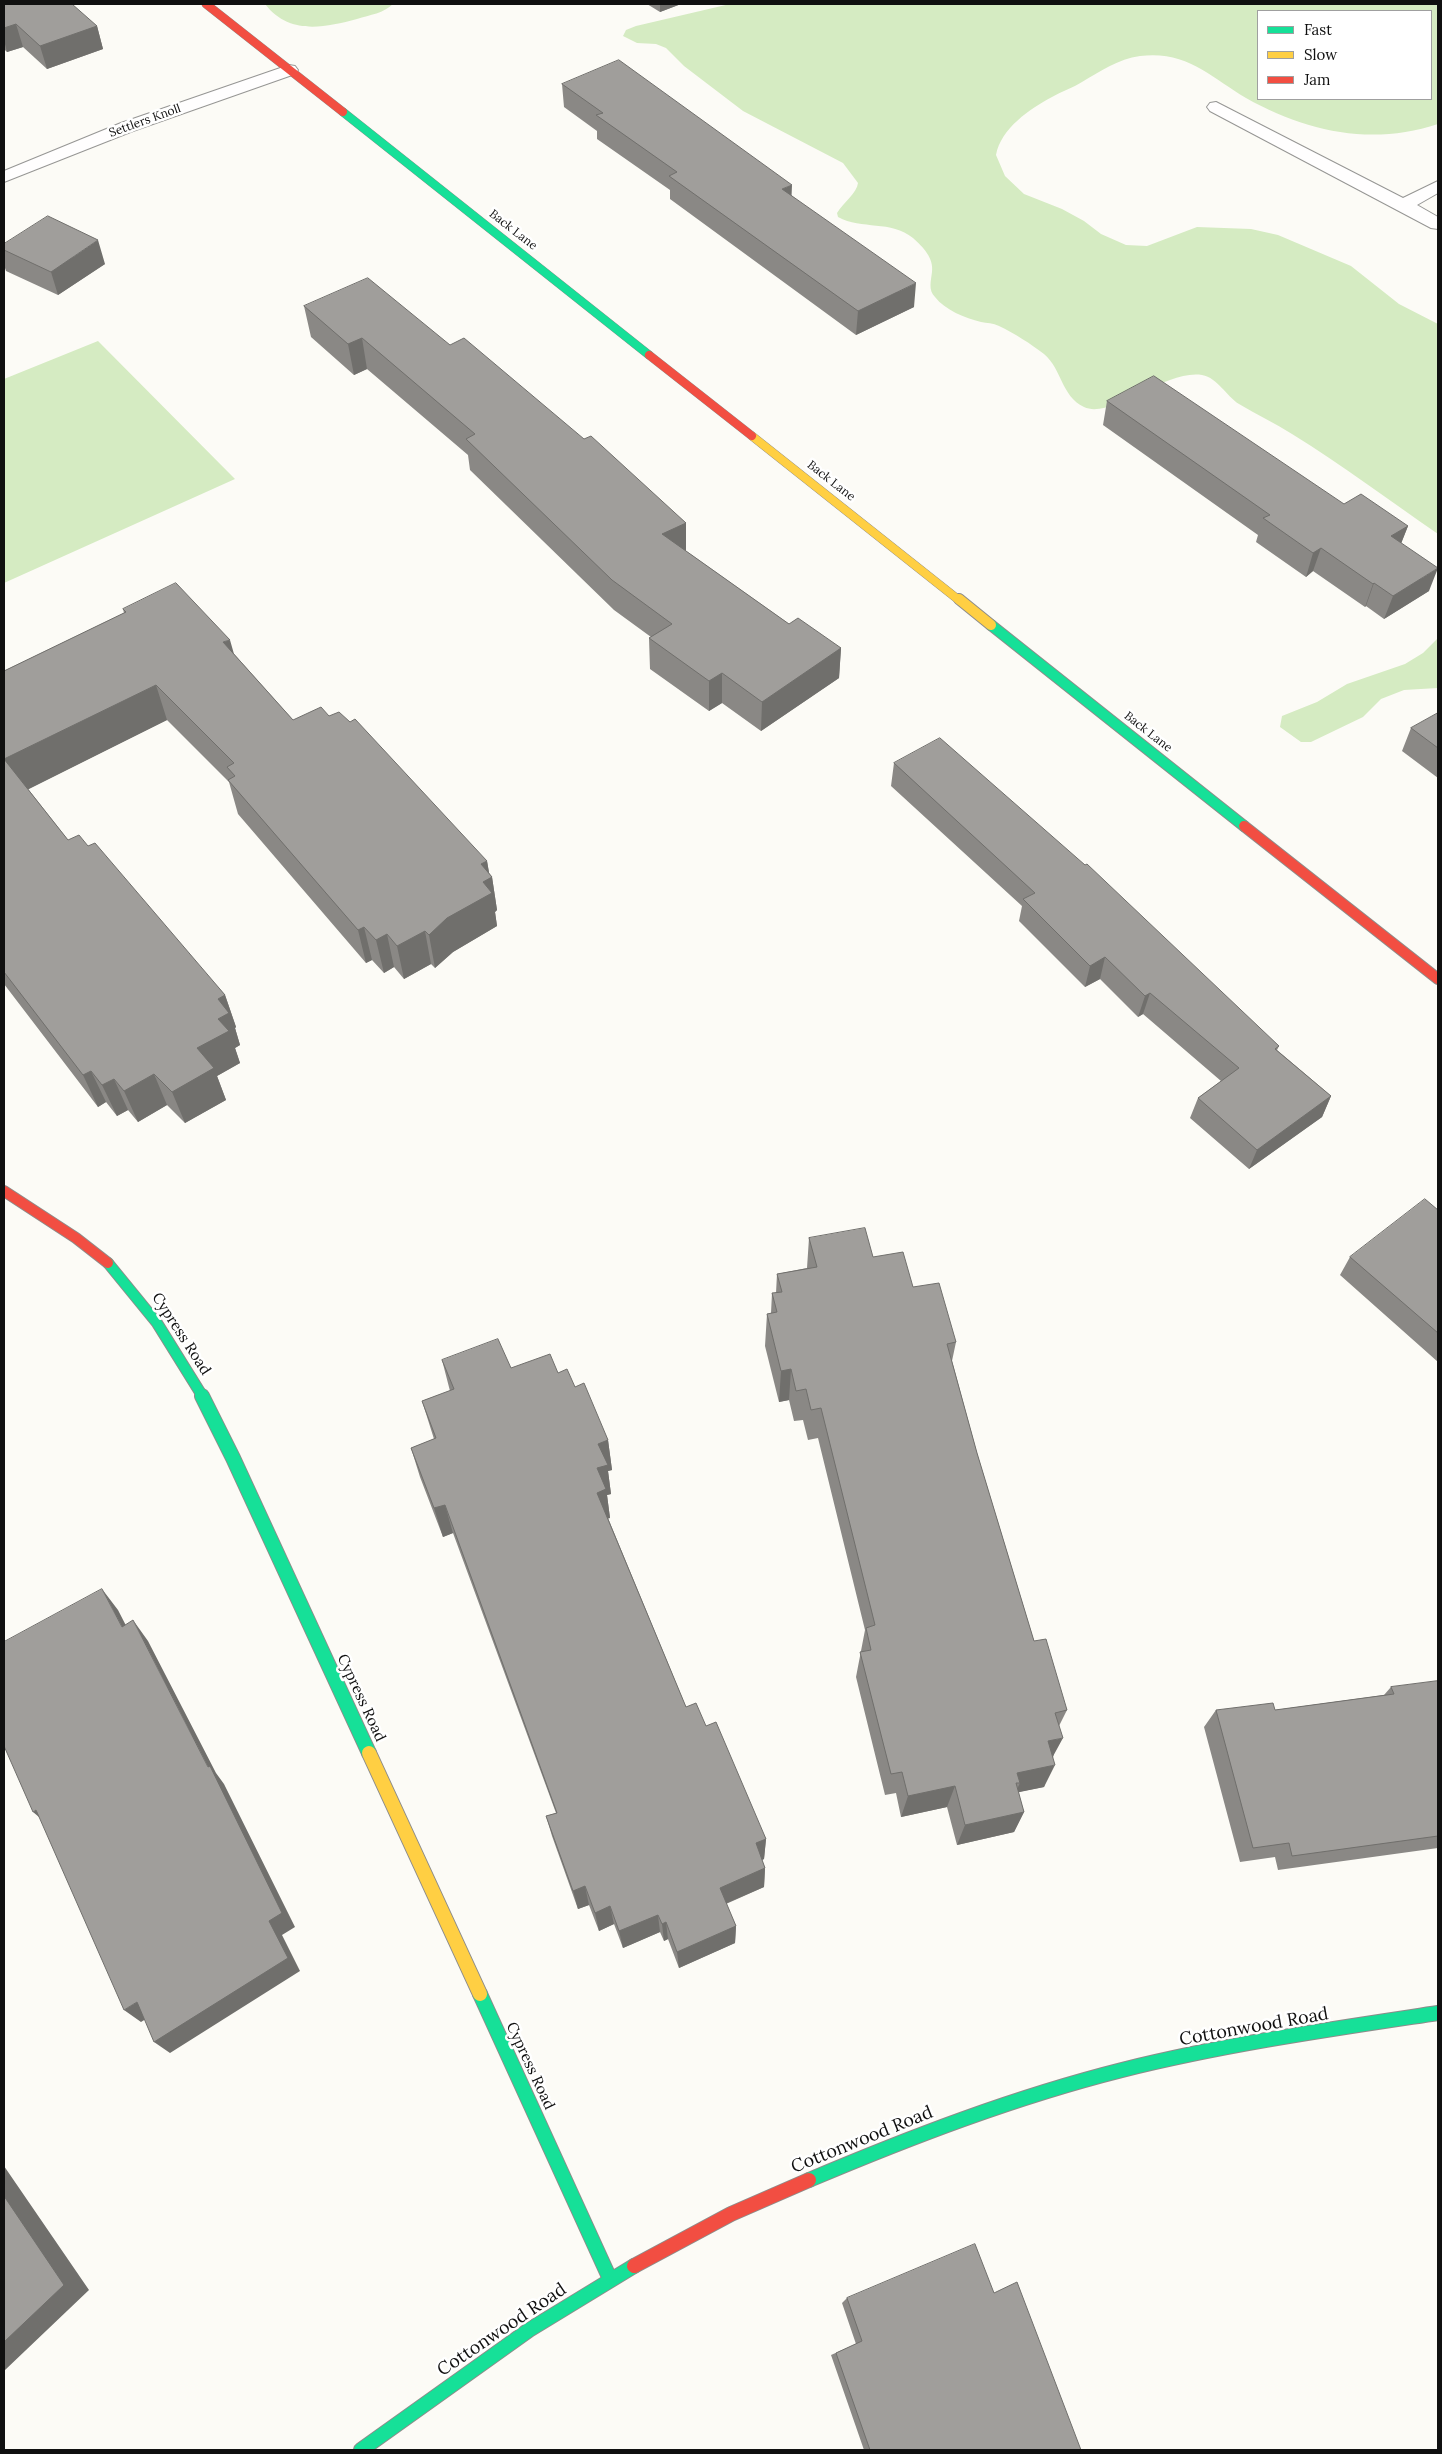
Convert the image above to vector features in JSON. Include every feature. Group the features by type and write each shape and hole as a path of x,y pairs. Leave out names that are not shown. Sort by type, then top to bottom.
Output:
{"street":[{"name":"Back Lane","path":"206,4 1438,979"},
{"name":"Settlers Knoll","path":"4,177 102,137 289,70"},
{"path":"1216,107 1438,224"},
{"path":"1404,206 1438,186"},
{"name":"Cypress Road","path":"4,1191 87,1246 137,1294 177,1349 217,1421 610,2279"},
{"name":"Cottonwood Road","path":"361,2450 500,2349 610,2279 730,2214 858,2159 990,2108 1122,2070 1258,2041 1438,2013"}],"green space":[{"path":"265,4 393,4 381,12 357,19 332,25 307,26 285,21 274,14"},
{"path":"730,4 1438,4 1438,124 1413,131 1389,134 1340,132 1316,127 1292,120 1269,110 1185,61 1156,55 1140,56 1110,66 1035,107 1010,128 999,145 996,155 1005,176 1024,194 1062,209 1084,221 1101,234 1126,245 1147,246 1197,227 1251,229 1278,235 1351,266 1399,304 1438,324 1438,534 1311,446 1239,404 1208,377 1187,375 1172,379 1109,407 1095,409 1084,407 1071,396 1055,367 1039,350 999,326 962,316 939,302 931,288 932,267 930,257 913,238 895,229 847,221 838,217 837,213 855,190 858,183 843,163 743,111 684,66 666,48 656,44 637,43 623,36 626,30"},
{"path":"98,341 235,479 4,583 4,379"},
{"path":"1438,638 1438,688 1404,690 1381,699 1363,717 1311,742 1301,742 1280,727 1282,716 1317,702 1347,684 1405,664 1423,653"}],"building":[{"path":"4,4 72,4 97,26 40,46 16,24 4,28"},
{"path":"619,60 792,185 782,189 916,283 858,311 669,176 677,172 596,115 603,113 562,84"},
{"path":"48,216 98,240 51,272 4,250 4,244"},
{"path":"368,278 450,345 464,338 584,439 591,436 686,523 662,534 789,624 798,618 841,648 762,702 722,673 709,681 649,638 672,624 612,580 466,439 475,434 362,338 348,344 304,306"},
{"path":"1154,376 1344,504 1361,494 1408,526 1391,536 1438,568 1393,596 1321,548 1313,553 1263,518 1270,515 1107,401"},
{"path":"176,583 230,640 223,642 293,720 321,707 329,716 339,712 350,722 355,719 487,861 481,864 492,877 483,882 492,893 447,918 429,935 425,931 397,946 387,934 376,940 364,927 358,930 228,780 235,776 227,767 234,763 156,685 4,759 4,671 126,612 123,609"},
{"path":"1438,713 1438,748 1411,728"},
{"path":"940,738 1085,865 1087,864 1279,1046 1275,1049 1331,1096 1257,1150 1198,1098 1239,1068 1150,993 1145,996 1105,957 1090,966 1023,899 1035,893 894,763"},
{"path":"4,759 68,840 79,835 88,846 95,843 225,995 218,999 229,1013 218,1019 229,1031 197,1048 214,1068 172,1092 154,1074 124,1091 114,1079 102,1085 91,1071 83,1075 4,972"},
{"path":"1425,1199 1438,1210 1438,1333 1350,1257"},
{"path":"865,1228 873,1257 903,1252 913,1287 939,1283 956,1342 947,1344 977,1453 1034,1641 1046,1639 1067,1710 1055,1713 1063,1738 1048,1741 1055,1765 1017,1773 1020,1783 1016,1783 1024,1812 965,1825 955,1786 908,1796 902,1772 891,1774 860,1652 871,1650 866,1628 875,1625 821,1408 811,1410 806,1389 796,1391 791,1369 781,1371 767,1314 777,1312 772,1293 782,1292 777,1274 817,1267 809,1238"},
{"path":"498,1339 511,1368 550,1354 558,1373 567,1369 575,1387 584,1383 608,1440 598,1444 608,1465 597,1468 606,1489 597,1493 686,1707 696,1703 706,1726 716,1722 766,1839 756,1843 765,1868 720,1888 736,1926 677,1952 666,1922 662,1924 658,1915 619,1931 610,1906 595,1913 585,1886 573,1891 546,1816 557,1813 445,1505 434,1508 411,1448 436,1438 422,1401 454,1389 442,1360"},
{"path":"102,1589 122,1627 133,1620 208,1767 210,1766 282,1913 269,1921 288,1958 154,2042 137,2002 124,2010 36,1810 33,1812 4,1746 4,1642"},
{"path":"1438,1681 1438,1836 1292,1856 1289,1843 1253,1848 1216,1710 1273,1703 1275,1710 1394,1694 1391,1687"},
{"path":"4,2196 64,2285 4,2342"},
{"path":"975,2244 994,2293 1017,2282 1081,2450 870,2450 836,2353 862,2341 847,2298"}],"traffic: fast":[{"path":"343,112 649,355"},
{"path":"991,625 1244,826"},
{"path":"108,1263 134,1292 157,1323 179,1355 198,1389 233,1458 369,1753"},
{"path":"480,1994 610,2279"},
{"path":"809,2180 886,2148 1003,2105 1122,2070 1200,2052 1438,2013"},
{"path":"361,2450 529,2330 598,2286 634,2266"}],"traffic: slow":[{"path":"752,436 991,625"},
{"path":"369,1753 480,1994"}],"traffic: jam":[{"path":"206,4 343,112"},
{"path":"649,355 752,436"},
{"path":"1244,826 1438,979"},
{"path":"4,1191 76,1238 108,1263"},
{"path":"634,2266 731,2214 809,2180"}]}
